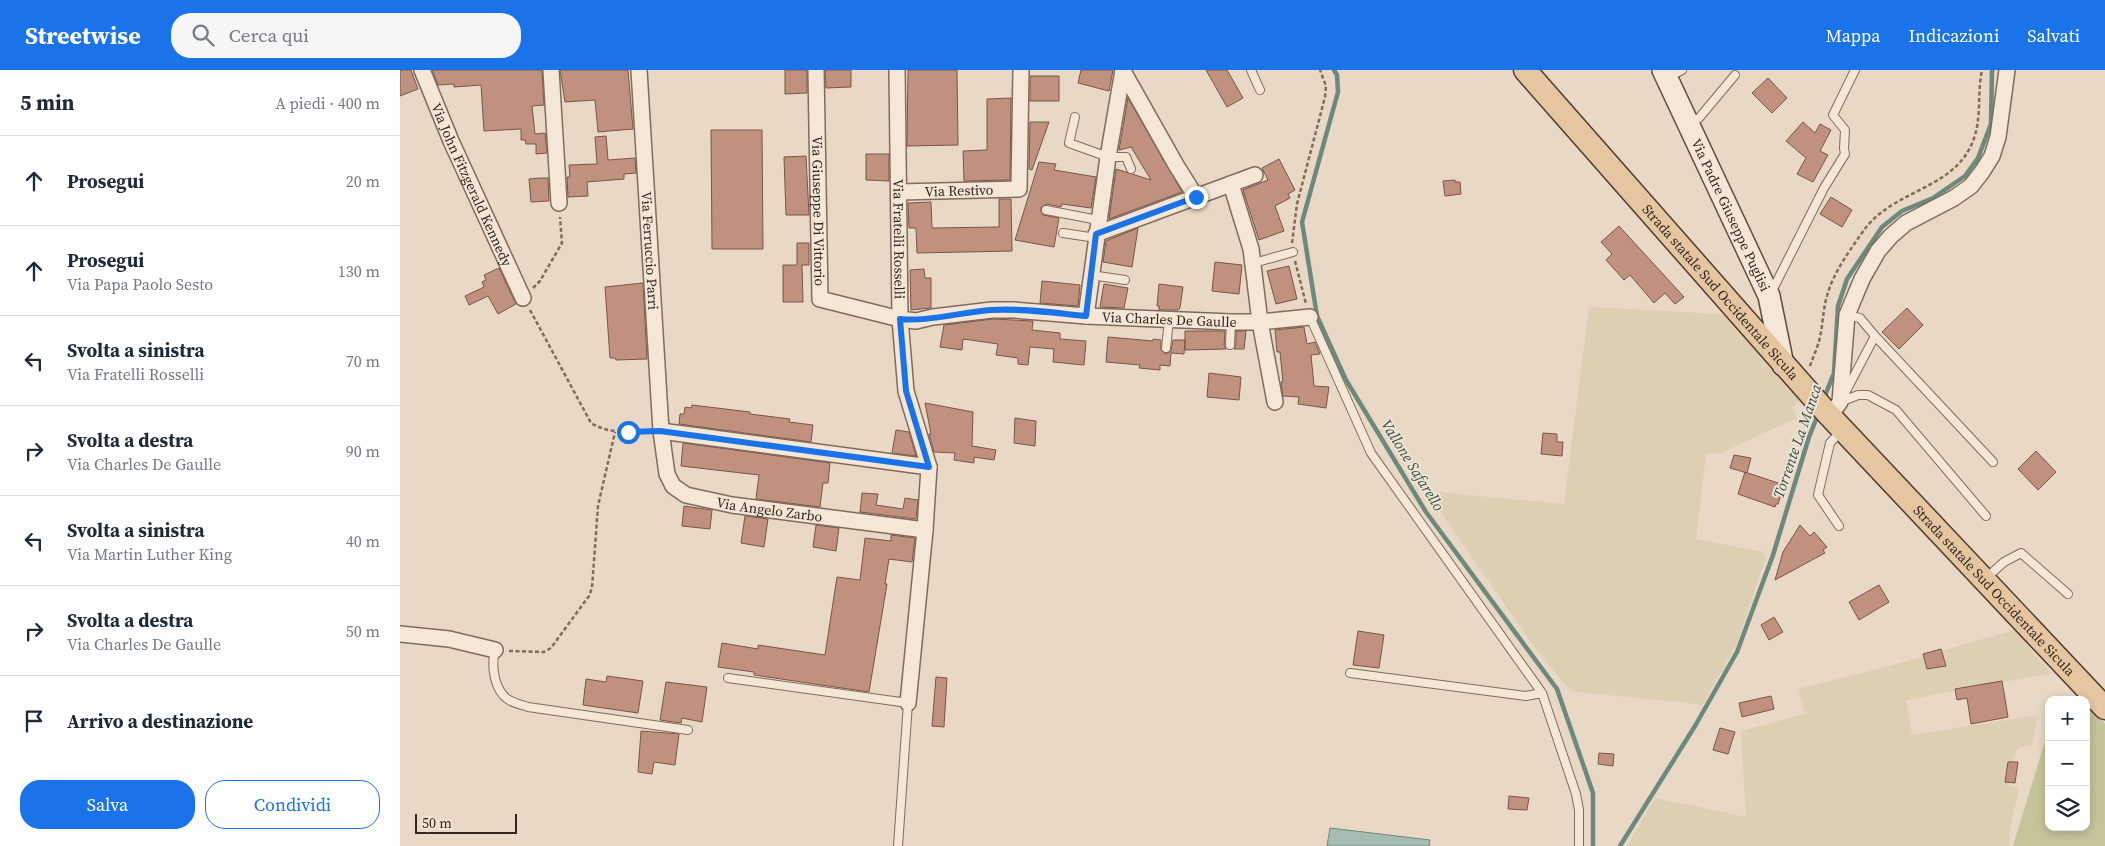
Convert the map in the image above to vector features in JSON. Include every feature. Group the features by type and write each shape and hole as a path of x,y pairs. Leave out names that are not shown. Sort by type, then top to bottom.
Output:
{"main road":[{"name":"Strada statale Sud Occidentale Sicula","path":"1525,70 1783,365 1831,412 1984,580 2105,708"},
{"name":"Via Padre Giuseppe Puglisi","path":"1671,73 1689,125 1769,296 1783,365"}],"street":[{"name":"Via John Fitzgerald Kennedy","path":"422,70 450,141 523,298"},
{"path":"551,70 559,203"},
{"name":"Via Ferruccio Parri","path":"639,70 660,431"},
{"name":"Via Giuseppe Di Vittorio","path":"816,70 820,299 900,319"},
{"name":"Via Fratelli Rosselli","path":"897,70 900,192 900,319 906,391 929,467 925,530 908,703"},
{"name":"Via Restivo","path":"900,192 1018,188 1021,70"},
{"path":"1086,316 1108,157 1123,70"},
{"path":"1123,70 1176,166 1196,197"},
{"path":"1831,412 1847,315 1862,279 1878,251 1890,236 1906,224 1954,198 1971,186 1982,172 1992,156 1998,137 2007,70"},
{"path":"1097,231 1196,197 1255,174"},
{"path":"1231,184 1254,263 1260,322 1275,402"},
{"name":"Via Charles De Gaulle","path":"900,319 916,321 972,312 1014,310 1086,316 1231,322 1260,322 1310,317"},
{"path":"660,431 929,467"},
{"name":"Via Angelo Zarbo","path":"660,431 668,474 673,486 686,495 732,505 925,530"},
{"path":"400,634 449,639 495,650"}],"lane":[{"path":"1251,70 1260,90"},
{"path":"1769,296 1824,188 1845,154 1845,130 1833,116 1855,70"},
{"path":"1689,125 1699,118 1735,75"},
{"path":"1075,117 1069,142 1108,157 1126,157 1132,169"},
{"path":"1046,210 1097,231"},
{"path":"1063,233 1097,231"},
{"path":"1254,263 1293,252"},
{"path":"1091,275 1125,280"},
{"path":"1847,315 1860,318 1993,462"},
{"path":"1310,317 1371,452 1542,693 1580,810 1578,846"},
{"path":"1166,348 1169,320"},
{"path":"1230,345 1231,322"},
{"path":"1839,526 1818,494 1830,443 1831,412 1875,336"},
{"path":"1831,412 1858,395 1868,395 1896,410 1986,516"},
{"path":"1984,580 2004,562 2020,552 2068,594"},
{"path":"495,650 493,661 496,681 500,693 510,701 528,707 688,730"},
{"path":"1350,674 1526,696 1542,693"},
{"path":"728,678 908,703 898,846"}],"path":[{"path":"1310,317 1291,239 1297,204 1325,97 1326,86 1320,70"},
{"path":"559,203 562,243 540,281 523,298 591,423 600,429 615,432 660,431"},
{"path":"495,650 544,652 556,643 589,596 593,580 598,506 615,432"}],"shaded area":[{"path":"1589,307 1721,314 1743,330 1803,397 1792,408 1797,418 1723,452 1706,454 1696,539 1763,552 1766,557 1737,643 1702,706 1575,692 1563,682 1533,645 1426,491 1564,504"},
{"path":"2014,630 2051,673 1906,700 1912,735 2038,715 2032,745 2018,748 2009,772 2009,785 2019,789 2009,833 2010,846 1627,846 1655,798 1746,817 1741,731 1805,714 1798,689 1897,664"},
{"path":"1330,828 1430,840 1429,846 1327,846"}],"green space":[{"path":"2090,709 2105,724 2105,846 2013,846 2045,741 2045,831 2090,831"}],"building":[{"path":"400,70 411,70 418,89 400,96"},
{"path":"432,70 542,70 544,105 532,106 535,134 545,133 547,153 536,154 536,144 526,144 525,140 521,140 521,129 484,131 481,85 454,87 454,84 438,85"},
{"path":"560,70 628,70 633,129 598,132 595,100 565,102"},
{"path":"785,70 807,70 807,93 785,94"},
{"path":"825,70 851,70 851,87 826,88"},
{"path":"908,70 957,70 958,145 907,146"},
{"path":"1081,70 1113,70 1109,91 1078,83"},
{"path":"1206,70 1227,70 1243,98 1227,107"},
{"path":"1030,76 1059,76 1059,101 1030,101"},
{"path":"1768,78 1787,98 1772,113 1752,93"},
{"path":"1011,98 1010,180 964,181 963,151 987,150 987,99"},
{"path":"1128,98 1182,192 1109,219 1116,169 1151,180 1131,147 1119,150"},
{"path":"1030,122 1049,122 1032,170 1029,169"},
{"path":"1803,122 1815,133 1820,124 1831,130 1820,151 1828,155 1813,182 1797,174 1806,158 1786,141"},
{"path":"711,130 762,130 763,249 712,249"},
{"path":"606,136 608,160 635,158 636,173 624,174 624,179 587,182 588,196 568,197 567,177 570,177 569,165 597,164 595,137"},
{"path":"866,154 889,154 889,181 866,180"},
{"path":"806,156 809,215 786,215 784,157"},
{"path":"1279,159 1295,190 1288,194 1290,198 1275,206 1284,231 1259,240 1243,190 1268,180 1262,168"},
{"path":"1039,162 1056,164 1054,170 1096,177 1091,208 1062,204 1061,207 1047,204 1041,207 1043,215 1059,218 1054,247 1015,240"},
{"path":"548,178 549,201 531,202 529,179"},
{"path":"1455,180 1455,182 1460,182 1461,194 1445,196 1443,181"},
{"path":"1831,197 1852,210 1842,227 1820,214"},
{"path":"999,199 1011,199 1012,251 917,253 916,228 909,228 908,203 931,202 932,228 999,227"},
{"path":"1619,226 1684,297 1675,304 1665,293 1654,303 1630,275 1624,280 1606,260 1612,254 1601,242"},
{"path":"1138,228 1132,267 1103,262 1106,241"},
{"path":"797,243 809,243 809,265 802,265 803,302 783,302 783,265 797,265"},
{"path":"1215,262 1242,265 1239,294 1212,291"},
{"path":"1289,266 1297,299 1276,304 1267,271"},
{"path":"499,268 516,304 498,314 488,296 469,305 465,296 484,287 482,282 486,280 484,275"},
{"path":"924,269 925,278 931,278 931,308 911,310 910,270"},
{"path":"1042,281 1080,285 1078,306 1040,303"},
{"path":"643,283 647,359 616,360 615,358 610,358 605,287"},
{"path":"1104,284 1128,288 1124,308 1100,307"},
{"path":"1159,284 1183,287 1180,308 1178,310 1159,310 1159,306 1157,306"},
{"path":"1907,308 1923,325 1899,349 1882,332"},
{"path":"993,319 1033,321 1032,330 1060,333 1060,339 1086,341 1084,365 1053,362 1054,349 1030,347 1028,365 1018,364 1018,358 996,355 998,344 963,339 962,350 940,347 944,325"},
{"path":"1304,327 1307,344 1315,342 1320,354 1311,355 1314,386 1329,387 1326,408 1298,404 1299,397 1283,396 1280,352 1277,352 1275,330"},
{"path":"1185,331 1225,331 1224,345 1226,349 1185,350"},
{"path":"1236,331 1246,331 1244,349 1234,349 1236,345"},
{"path":"1108,337 1161,340 1161,350 1166,354 1171,351 1173,340 1185,340 1184,354 1171,353 1170,366 1160,365 1160,370 1139,368 1140,365 1106,362"},
{"path":"1209,373 1241,377 1239,400 1207,397"},
{"path":"925,403 973,412 972,446 996,450 994,460 974,457 974,463 954,460 955,453 934,452 929,434 931,434"},
{"path":"692,405 750,412 750,414 790,419 789,422 813,425 811,442 679,424 680,414 684,414 685,407 691,408"},
{"path":"1015,418 1036,421 1035,446 1014,443"},
{"path":"896,430 909,432 916,456 892,453"},
{"path":"1543,433 1557,434 1557,442 1563,442 1562,456 1541,454"},
{"path":"683,443 830,463 828,483 823,483 820,507 756,499 759,475 681,466"},
{"path":"2036,451 2056,472 2038,490 2018,469"},
{"path":"1734,455 1751,458 1747,473 1730,468"},
{"path":"1745,472 1784,485 1778,504 1775,507 1738,494"},
{"path":"862,493 878,494 876,505 903,509 905,498 918,500 916,519 860,512"},
{"path":"684,506 712,510 710,529 682,526"},
{"path":"745,516 768,519 764,547 741,543"},
{"path":"816,525 839,528 836,551 813,547"},
{"path":"1800,525 1810,536 1814,532 1827,547 1823,550 1825,553 1775,580 1783,552"},
{"path":"891,535 915,538 912,562 889,559 885,584 887,584 869,692 754,675 754,672 718,667 722,643 758,649 758,645 825,655 837,577 860,580 865,538 891,541"},
{"path":"1879,585 1889,602 1859,620 1849,602"},
{"path":"1774,617 1783,632 1769,640 1761,625"},
{"path":"1358,631 1384,635 1379,668 1353,665"},
{"path":"1941,649 1946,666 1927,669 1923,654"},
{"path":"607,676 643,681 638,713 583,705 586,679 606,682"},
{"path":"936,677 947,678 944,727 932,726"},
{"path":"2002,681 2008,717 1971,724 1967,698 1957,700 1955,689"},
{"path":"666,682 707,687 702,722 682,718 681,723 660,720"},
{"path":"1771,696 1774,709 1742,717 1739,703"},
{"path":"1720,728 1735,732 1728,754 1713,750"},
{"path":"641,731 679,734 675,765 654,762 652,774 638,772"},
{"path":"1599,753 1614,754 1613,766 1598,764"},
{"path":"2008,762 2018,762 2015,783 2005,782"},
{"path":"1509,796 1529,798 1527,810 1508,809"}],"waterway":[{"name":"Vallone Safarello","path":"1334,70 1337,75 1338,92 1302,222 1317,316 1346,380 1426,512 1557,689 1593,793 1593,846"},
{"name":"Torrente La Manca","path":"1824,398 1834,373 1838,306 1847,279 1882,227 1902,211 1933,198 1965,176 1978,158 1991,124 1992,70"},
{"name":"Torrente La Manca","path":"1620,846 1695,726 1737,652 1773,555 1809,437 1819,412"}],"route":[{"path":"628,432 660,431 929,467 906,391 900,319 916,321 933,317 992,310 1086,316 1096,234 1196,197"}]}
